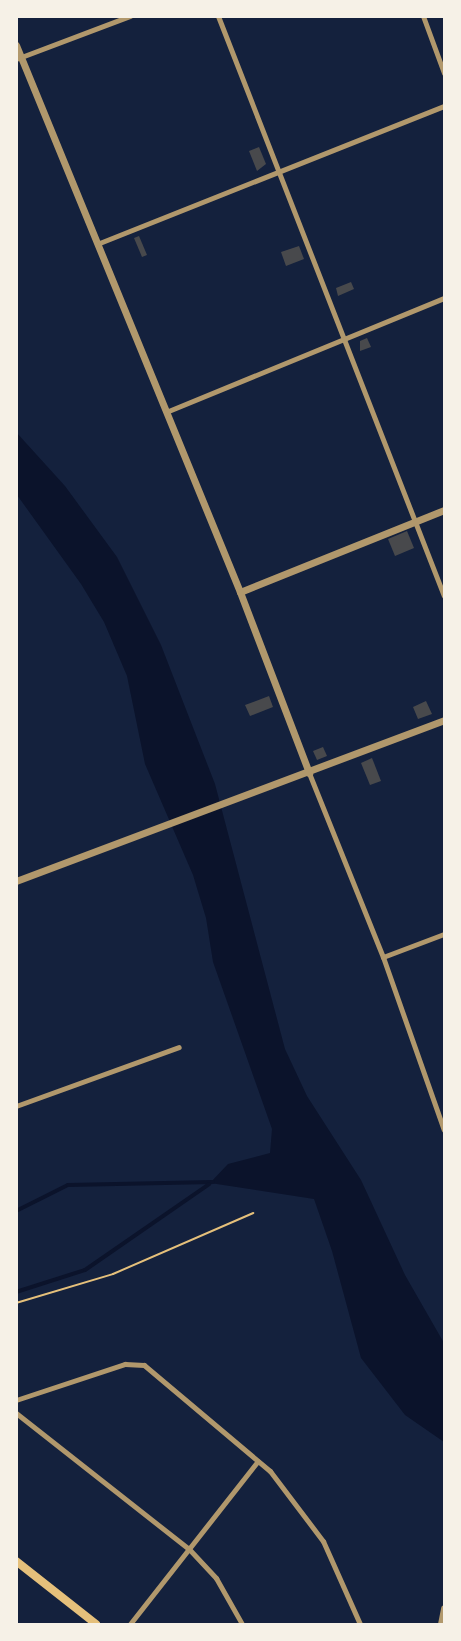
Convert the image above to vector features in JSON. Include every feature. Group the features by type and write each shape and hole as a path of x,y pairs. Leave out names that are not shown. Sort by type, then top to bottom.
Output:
{"main road":[{"path":"16,1561 96,1624"}],"street":[{"path":"19,58 130,16"},
{"path":"218,16 444,596"},
{"path":"423,16 444,73"},
{"path":"16,45 19,58 98,244 240,592 383,957 444,1130"},
{"path":"98,244 278,169 444,106"},
{"path":"166,412 344,337 444,298"},
{"path":"240,592 444,510"},
{"path":"16,881 309,773 444,720"},
{"path":"383,957 444,934"},
{"path":"16,1106 178,1047"},
{"path":"16,1400 125,1364 144,1365 258,1461 323,1541 360,1624"},
{"path":"16,1413 189,1549 216,1578 242,1624"},
{"path":"130,1624 258,1461"},
{"path":"441,1624 444,1608"}],"path":[{"path":"16,1303 113,1274 253,1213"}],"water":[{"path":"16,432 65,486 117,557 161,645 215,784 285,1049 307,1096 361,1180 405,1275 444,1343 444,1442 405,1415 361,1358 332,1251 314,1199 210,1183 228,1164 270,1153 272,1129 213,962 206,918 193,875 145,764 127,676 104,622 81,584 17,495"}],"building":[{"path":"259,147 266,164 257,171 249,151"},
{"path":"139,236 147,255 142,257 134,238"},
{"path":"299,246 304,259 286,266 281,252"},
{"path":"351,282 354,289 338,296 336,288"},
{"path":"367,338 371,347 360,351 360,341"},
{"path":"407,531 414,548 395,556 388,539"},
{"path":"269,696 273,707 250,716 245,705"},
{"path":"426,701 432,714 418,719 413,707"},
{"path":"323,747 327,756 317,760 313,751"},
{"path":"372,758 381,781 370,785 361,763"}],"waterway":[{"path":"16,1211 68,1185 213,1182"},
{"path":"16,1292 85,1270 209,1184"}]}
